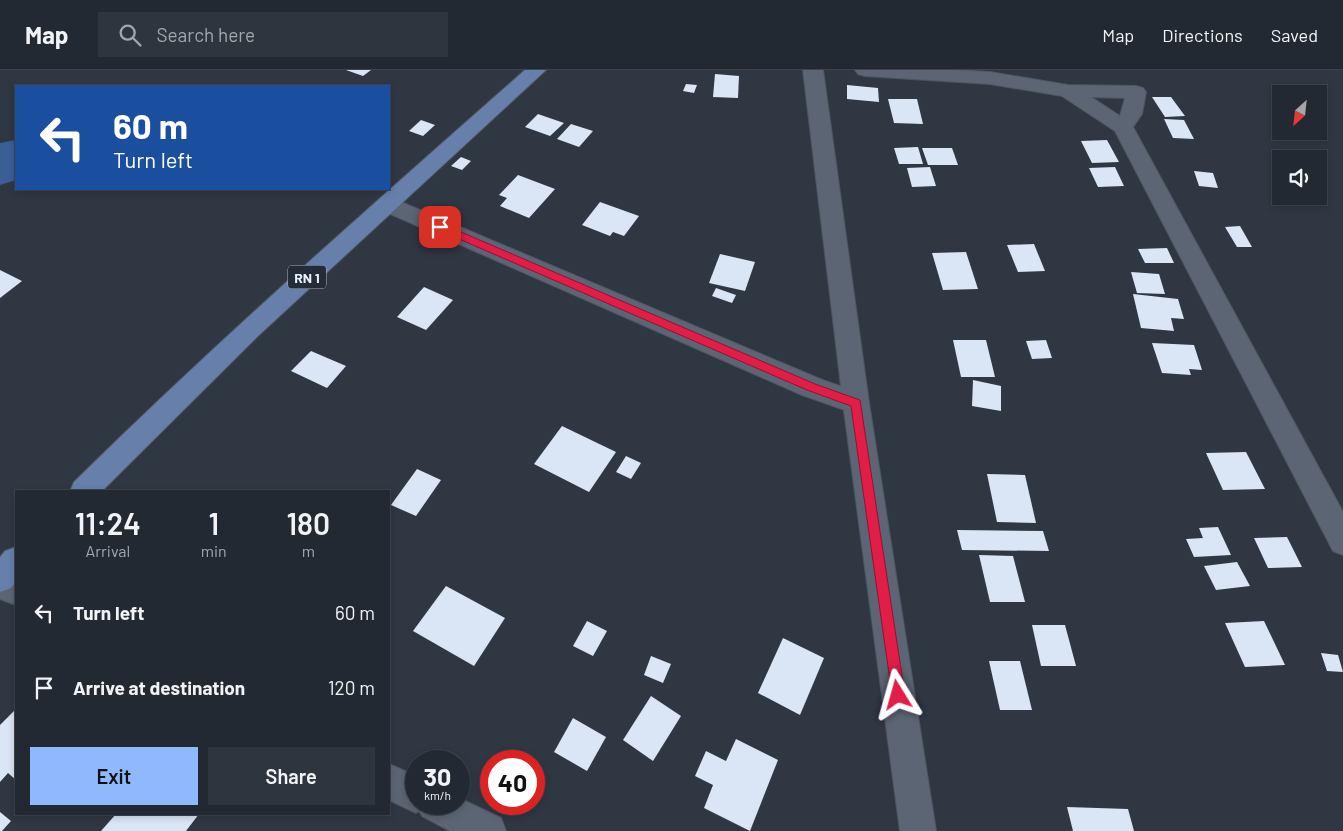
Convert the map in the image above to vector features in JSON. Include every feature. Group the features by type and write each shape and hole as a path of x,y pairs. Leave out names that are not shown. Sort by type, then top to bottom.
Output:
{"main road":[{"name":"RN 1","path":"85,490 138,436 387,204 536,70"},
{"path":"0,578 15,563"}],"street":[{"path":"813,70 856,403 918,831"},
{"path":"865,70 990,78 1068,92 1110,90 1136,92 1132,114 1123,127"},
{"path":"1068,92 1123,127 1343,541"},
{"path":"387,204 811,387 856,403"},
{"path":"0,583 15,591"},
{"path":"390,782 405,789"},
{"path":"456,815 488,831"}],"shaded area":[{"path":"15,140 15,180 0,185 0,143"}],"building":[{"path":"346,70 371,70 363,76"},
{"path":"715,74 739,76 738,98 713,97"},
{"path":"686,84 697,85 694,93 683,91"},
{"path":"847,85 878,88 879,102 847,99"},
{"path":"1152,97 1171,97 1185,116 1165,117"},
{"path":"888,99 917,99 923,124 894,123"},
{"path":"538,114 564,123 550,136 525,127"},
{"path":"1164,119 1184,120 1194,139 1173,138"},
{"path":"421,120 435,125 423,136 409,131"},
{"path":"571,124 593,131 579,147 557,139"},
{"path":"1107,140 1119,162 1092,163 1081,141"},
{"path":"918,147 923,164 899,164 894,148"},
{"path":"922,148 952,148 958,165 928,165"},
{"path":"461,157 471,161 462,170 451,166"},
{"path":"930,167 936,186 912,187 907,168"},
{"path":"1115,167 1124,186 1098,187 1089,168"},
{"path":"1194,171 1213,173 1218,188 1199,186"},
{"path":"518,175 555,189 529,218 500,206 507,198 499,195"},
{"path":"600,202 639,216 624,236 613,232 610,236 582,225"},
{"path":"1240,226 1252,247 1237,247 1225,227"},
{"path":"1034,244 1045,271 1018,272 1007,245"},
{"path":"1167,248 1174,263 1145,263 1138,249"},
{"path":"966,252 978,289 943,290 932,253"},
{"path":"720,254 755,262 745,291 709,283"},
{"path":"0,270 22,281 0,298"},
{"path":"1131,272 1159,274 1165,294 1137,293"},
{"path":"424,287 453,300 426,330 397,317"},
{"path":"716,288 736,295 732,303 712,296"},
{"path":"1133,294 1178,299 1184,319 1171,318 1174,331 1141,328"},
{"path":"953,340 986,340 995,377 961,377"},
{"path":"1046,340 1052,358 1032,359 1026,341"},
{"path":"1152,343 1194,345 1202,370 1189,369 1191,375 1162,373"},
{"path":"311,351 346,366 327,388 291,371"},
{"path":"973,380 1001,386 1001,411 972,406"},
{"path":"562,426 616,452 589,492 534,464"},
{"path":"1246,452 1265,489 1223,490 1206,453"},
{"path":"626,456 641,463 631,479 616,472"},
{"path":"417,469 441,480 416,516 391,505"},
{"path":"987,474 1025,475 1036,523 997,522"},
{"path":"1218,527 1231,555 1194,557 1186,539 1203,538 1199,528"},
{"path":"957,530 1043,531 1049,551 962,550"},
{"path":"1287,537 1302,567 1268,568 1254,538"},
{"path":"979,555 1013,556 1025,602 990,602"},
{"path":"1237,562 1250,586 1216,590 1204,566"},
{"path":"446,586 505,618 474,666 413,631"},
{"path":"587,621 607,631 593,656 573,646"},
{"path":"1264,621 1285,665 1245,667 1225,623"},
{"path":"1032,625 1065,625 1076,666 1041,666"},
{"path":"783,638 824,658 800,715 758,693"},
{"path":"1321,653 1338,655 1343,672 1327,671"},
{"path":"651,656 671,664 663,683 644,675"},
{"path":"989,661 1020,661 1032,710 1000,710"},
{"path":"651,696 681,716 653,761 623,740"},
{"path":"15,710 15,779 8,773 0,782 0,725"},
{"path":"573,718 606,737 587,771 554,752"},
{"path":"736,739 778,760 750,831 704,808 713,785 695,776 706,751 726,761"},
{"path":"1067,807 1128,809 1134,831 1073,831"},
{"path":"0,812 11,821 2,831 0,831"},
{"path":"115,815 198,815 186,831 101,831"}],"route":[{"path":"440,227 811,387 856,403 898,695"}]}
